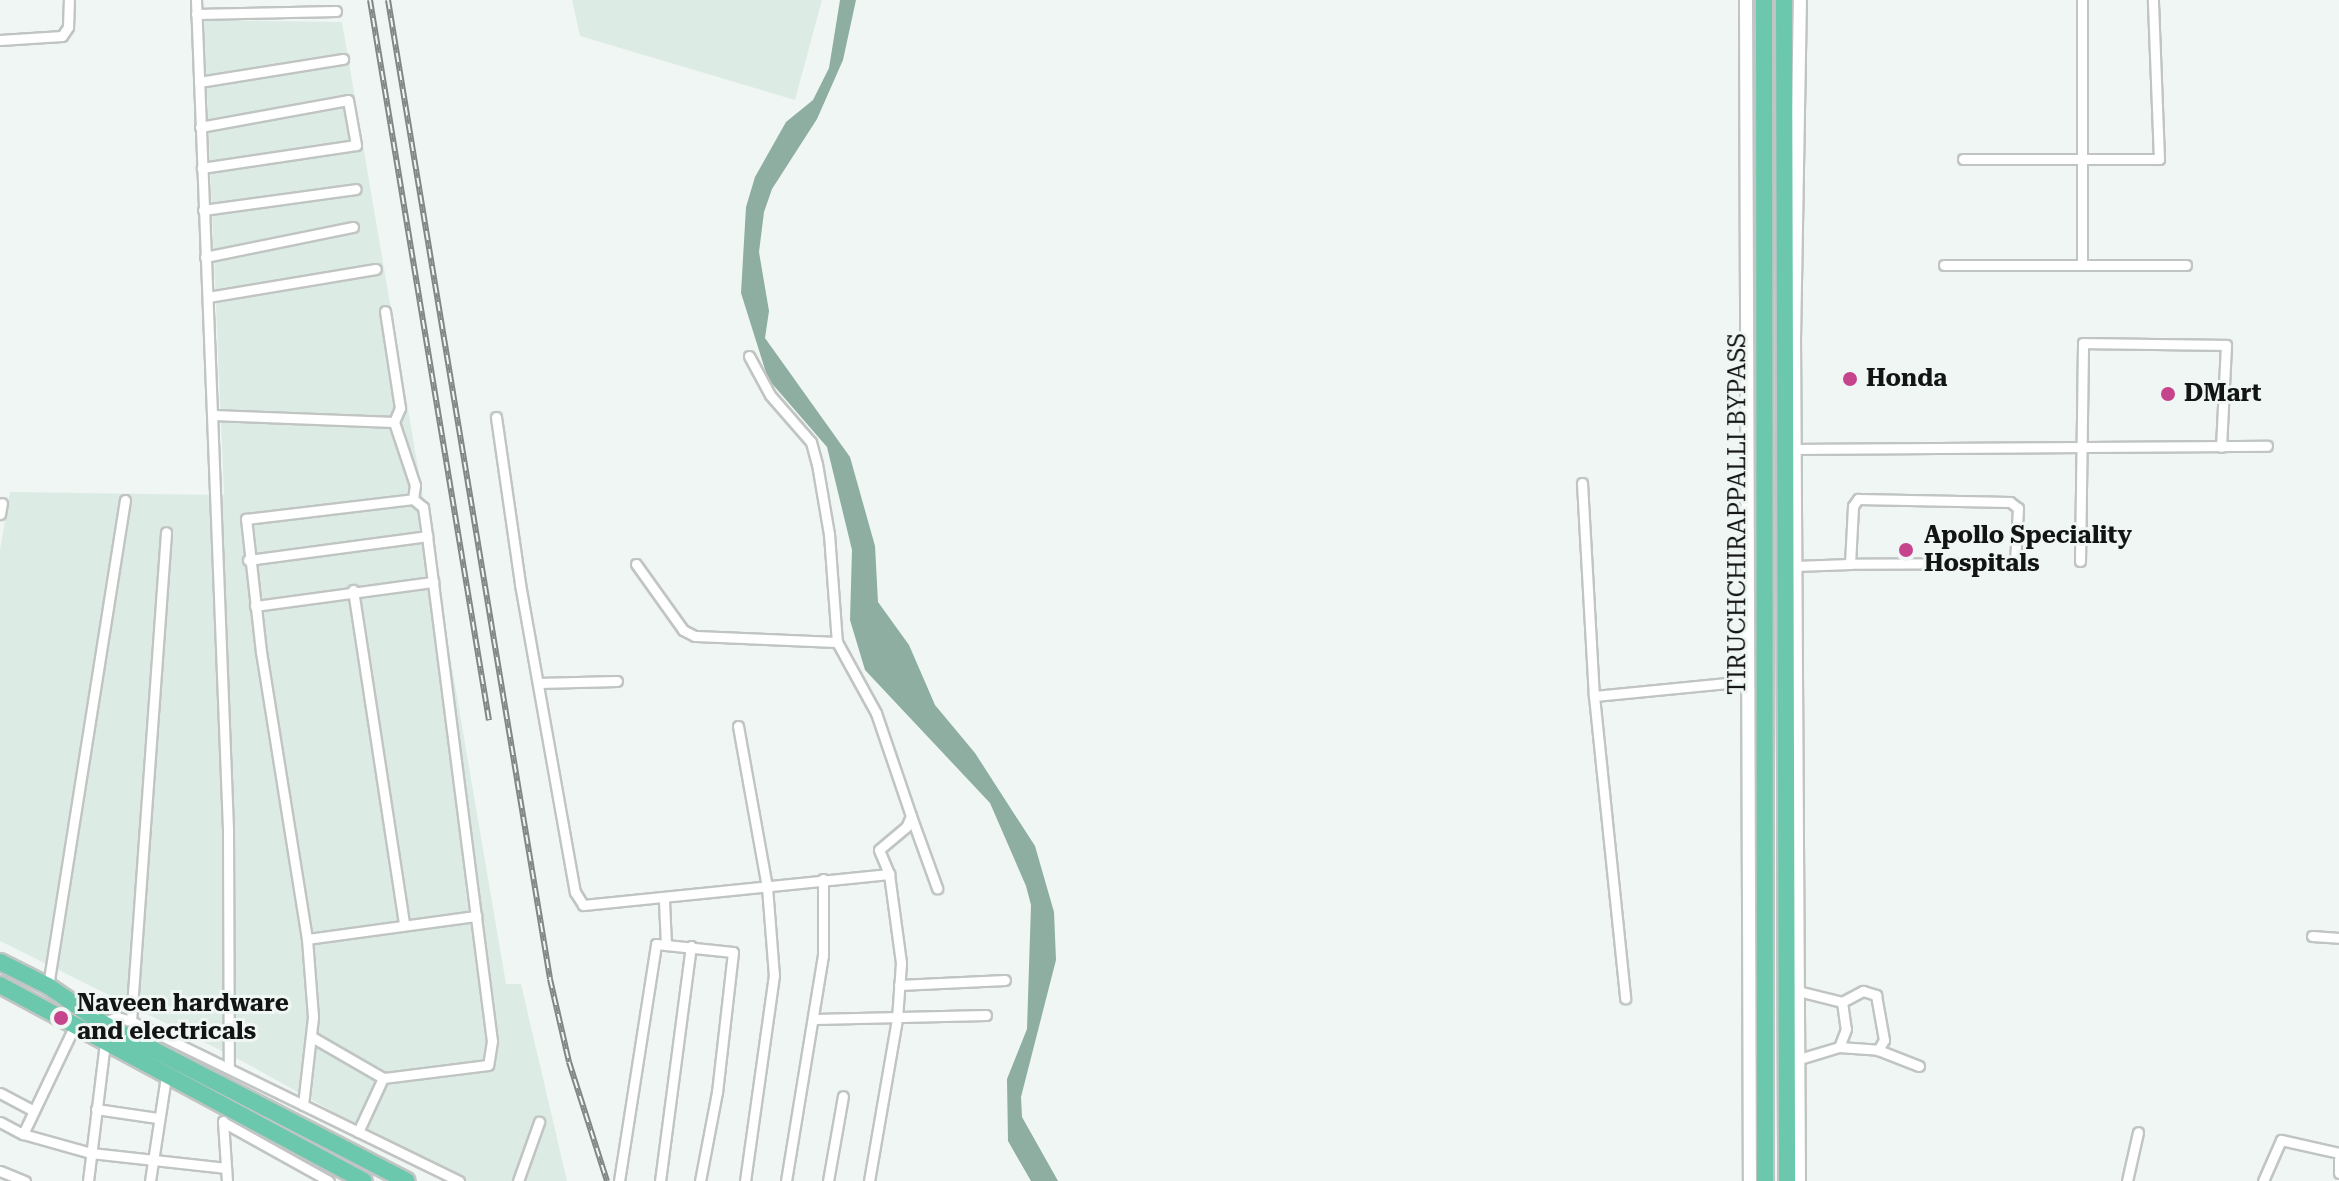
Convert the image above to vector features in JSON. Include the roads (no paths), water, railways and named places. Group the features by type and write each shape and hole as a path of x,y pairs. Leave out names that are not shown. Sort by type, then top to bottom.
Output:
{"highway":[{"name":"TIRUCHCHIRAPPALLI BYPASS","path":"1764,0 1765,1181"},
{"name":"TIRUCHCHIRAPPALLI BYPASS","path":"1784,0 1787,1181"},
{"path":"1784,872 1797,887"},
{"path":"0,962 48,986 102,1023 131,1029 407,1181"},
{"path":"0,985 166,1076 224,1115 254,1124 364,1181"}],"street":[{"path":"0,40 62,36 68,27 69,0"},
{"path":"196,0 213,415 212,512 228,829 229,1066"},
{"path":"1746,0 1750,1181"},
{"path":"1799,1181 1794,449 1800,0"},
{"path":"2082,0 2082,265"},
{"path":"1963,159 2159,159 2153,0"},
{"path":"196,14 336,11"},
{"path":"199,82 343,59"},
{"path":"200,127 348,100 356,145 202,168"},
{"path":"203,210 356,189"},
{"path":"205,257 353,227"},
{"path":"1944,265 2186,265"},
{"path":"208,297 376,269"},
{"path":"385,311 400,408 394,422 415,485 413,499"},
{"path":"2080,561 2083,343 2226,345 2221,447"},
{"path":"749,356 770,395 811,442 829,534 837,642 876,713 937,888"},
{"path":"213,415 394,422"},
{"path":"496,417 538,683 578,900 590,908 823,879 889,874"},
{"path":"1794,449 2267,446"},
{"path":"1582,483 1594,696 1625,998"},
{"path":"303,1105 312,1037 307,939 248,560 246,519 413,499 423,507 427,536 492,1041 488,1065 383,1078 312,1037"},
{"path":"1795,566 2015,563 2018,508 2010,502 1858,499 1853,506 1850,564"},
{"path":"48,986 125,500"},
{"path":"166,532 131,1029 229,1066 459,1181"},
{"path":"248,560 427,536"},
{"path":"636,564 683,630 695,636 837,642"},
{"path":"255,606 353,590 433,582"},
{"path":"353,590 404,925"},
{"path":"538,683 617,681"},
{"path":"1594,696 1748,681"},
{"path":"738,726 767,887 774,975 745,1181"},
{"path":"869,1181 897,1019 899,985 896,908 889,874 879,850 906,827 911,816"},
{"path":"786,1181 823,956 823,879"},
{"path":"664,901 666,945"},
{"path":"307,939 476,916"},
{"path":"2312,936 2339,938"},
{"path":"619,1181 655,946 666,945 733,952 717,1092 700,1181"},
{"path":"660,1181 691,946"},
{"path":"899,985 1005,980"},
{"path":"1798,991 1842,1002 1863,991 1876,995 1884,1045 1878,1050"},
{"path":"1839,1047 1846,1029 1842,1002"},
{"path":"815,1019 986,1015"},
{"path":"23,1134 75,1025"},
{"path":"88,1181 105,1042"},
{"path":"1799,1059 1839,1047 1878,1050 1919,1066"},
{"path":"150,1181 157,1118 166,1076"},
{"path":"358,1132 383,1078"},
{"path":"0,1093 34,1111"},
{"path":"828,1181 843,1096"},
{"path":"96,1109 157,1118"},
{"path":"224,1115 227,1181"},
{"path":"224,1115 307,1176 329,1181"},
{"path":"0,1122 23,1134 91,1153 226,1168"},
{"path":"518,1181 539,1122"},
{"path":"2127,1181 2138,1132"},
{"path":"2263,1181 2281,1140 2339,1153"},
{"path":"2336,1176 2339,1159"},
{"path":"0,1171 25,1181"}],"railway":[{"path":"370,0 489,720"},
{"path":"388,0 550,979 569,1062 607,1181"}],"place":[{"name":"Honda","path":"1850,379"},
{"name":"DMart","path":"2168,394"},
{"name":"Apollo Speciality Hospitals","path":"1906,550"},
{"name":"Naveen hardware and electricals","path":"61,1018"}]}
